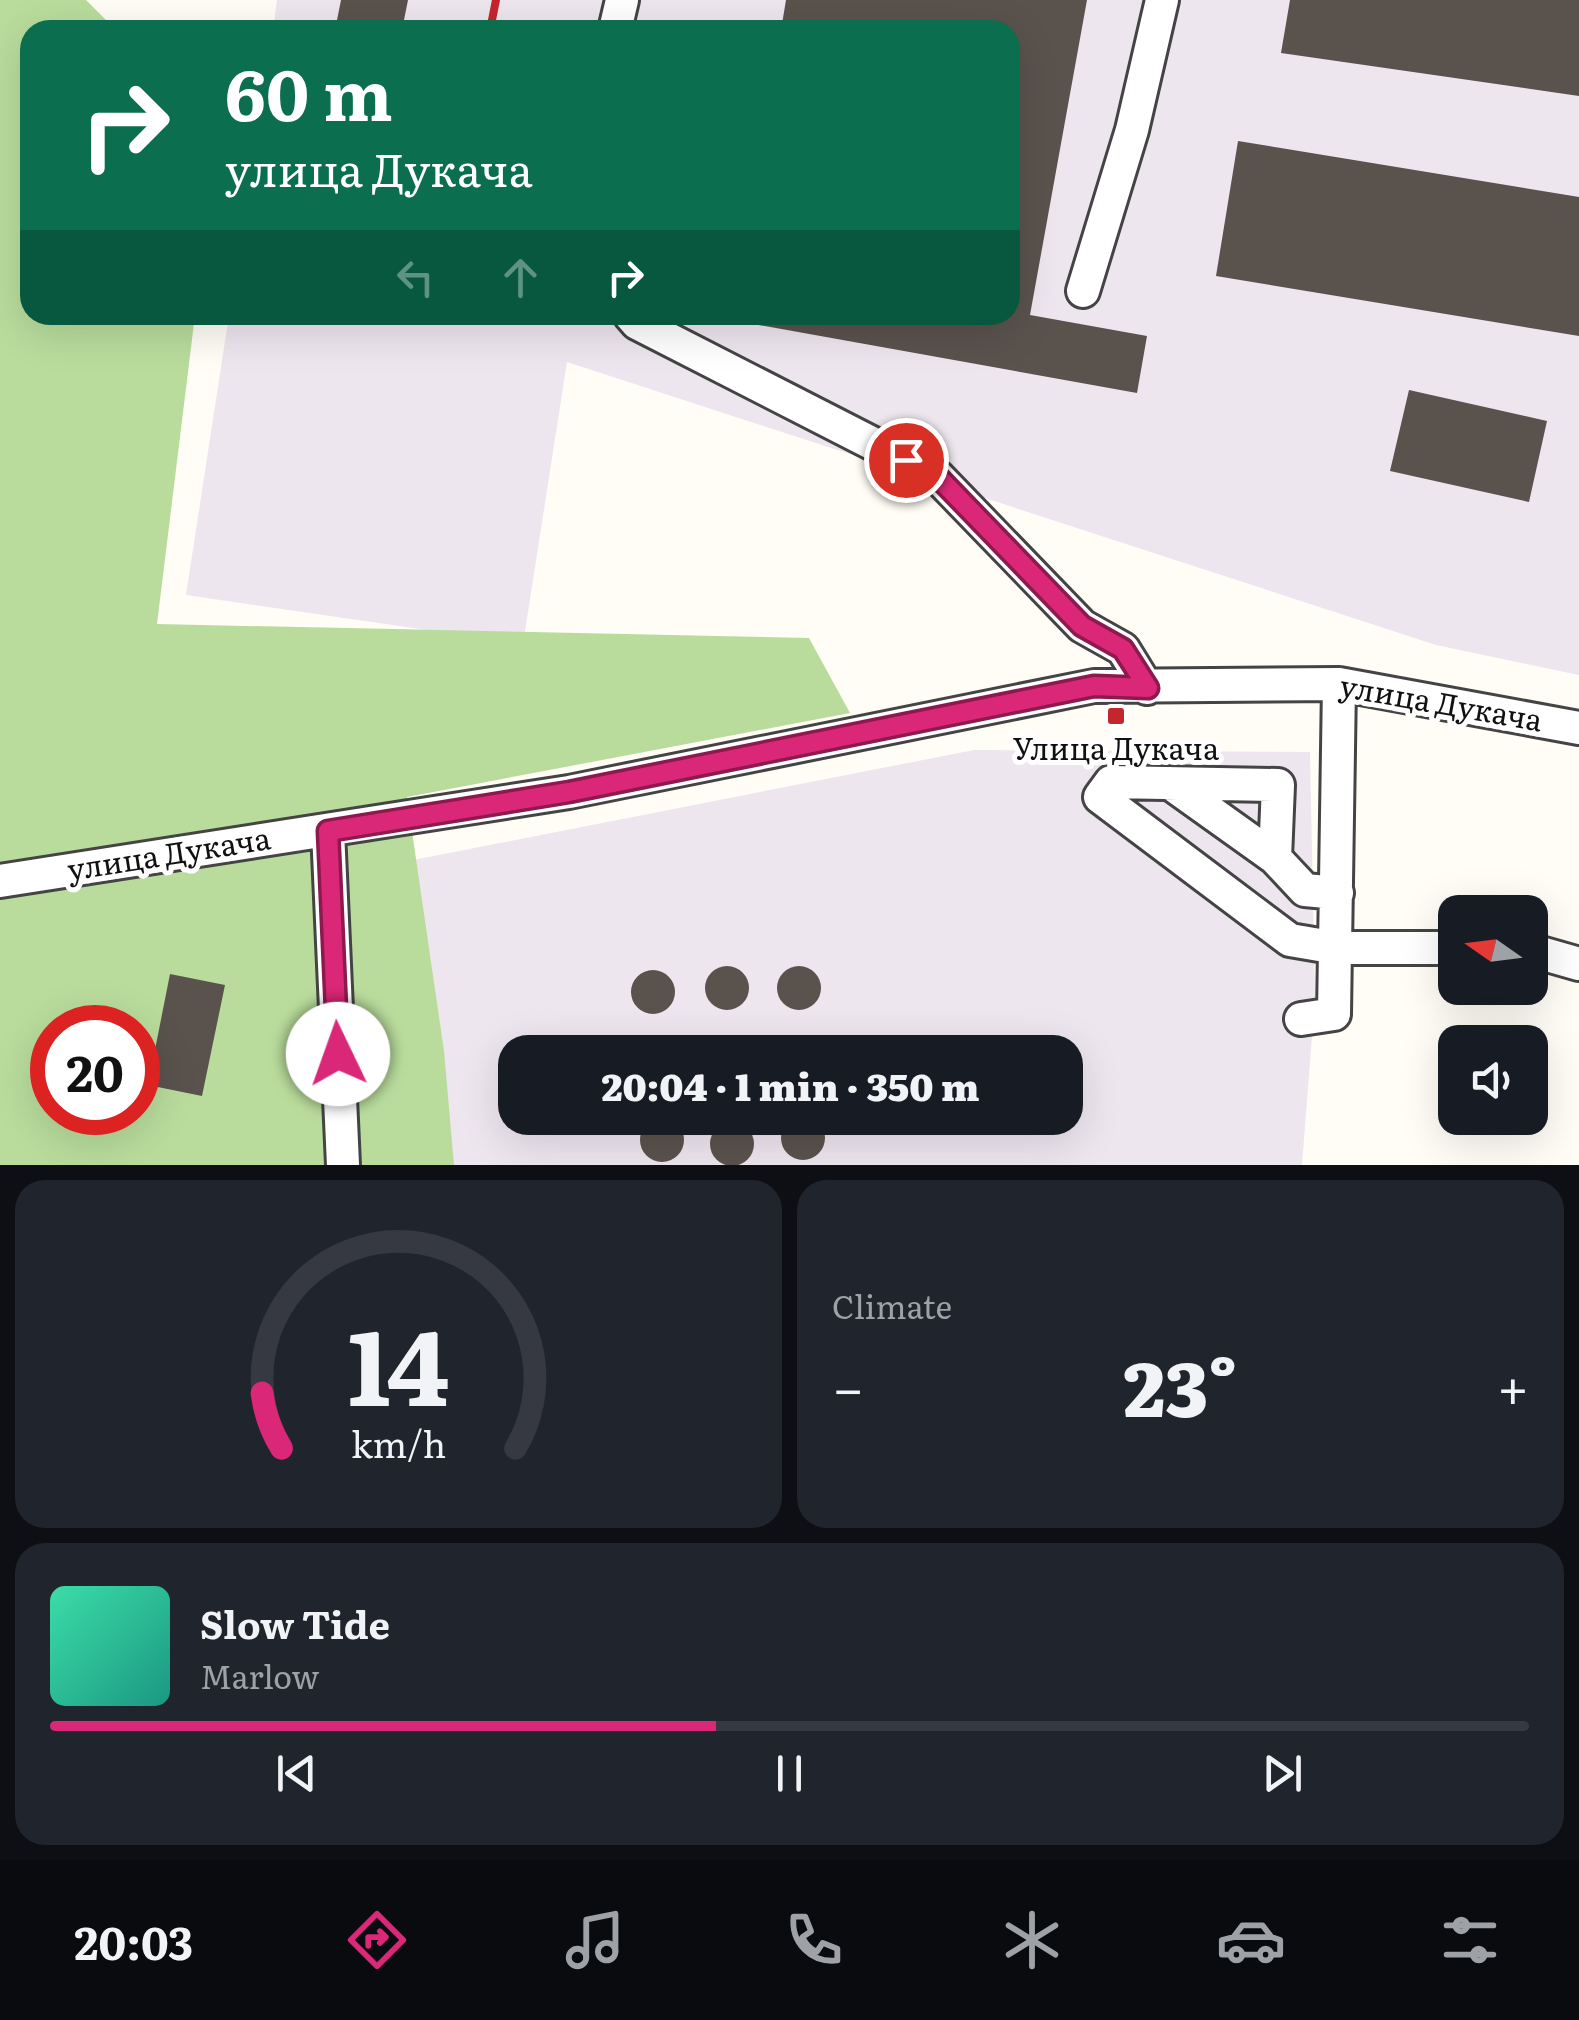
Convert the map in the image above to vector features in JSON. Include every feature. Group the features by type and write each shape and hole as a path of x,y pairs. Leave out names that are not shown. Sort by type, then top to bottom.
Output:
{"street":[{"path":"1083,291 1132,130 1162,0"},
{"path":"639,325 938,477 1082,626 1123,649 1148,688"},
{"path":"1301,1020 1334,1014 1340,684"},
{"name":"улица Дукача","path":"0,881 569,792 1094,686 1340,684 1579,728"},
{"path":"1275,858 1278,785 1111,782 1100,797 1290,940 1337,948 1438,948"},
{"path":"1170,783 1275,858 1306,890 1338,893"},
{"path":"328,831 343,1165"},
{"path":"1548,955 1579,964"}],"shaded area":[{"path":"277,0 1579,0 1579,675 1436,645 567,362 523,644 186,595 227,325 1020,325 1020,20 274,20"},
{"path":"974,750 1310,752 1315,998 1302,1165 427,1165 398,863"}],"green space":[{"path":"0,0 86,0 106,20 20,20 20,325 194,325 157,624 809,638 850,713 407,797 444,1051 454,1165 0,1165"}],"building":[{"path":"341,0 408,0 404,20 337,20"},
{"path":"786,0 1087,0 1030,315 1147,336 1137,393 759,325 1020,325 1020,20 783,20"},
{"path":"1290,0 1579,0 1579,96 1281,53"},
{"path":"1238,141 1579,197 1579,336 1216,276"},
{"path":"1409,390 1547,421 1529,502 1390,471"},
{"path":"727,966 742,973 749,988 742,1003 727,1010 712,1003 705,988 712,973"},
{"path":"799,966 814,973 821,988 814,1003 799,1010 784,1003 777,988 784,973"},
{"path":"653,970 668,977 675,992 668,1007 653,1014 638,1007 631,992 638,977"},
{"path":"170,974 225,985 202,1096 160,1087 160,1024"},
{"path":"641,1135 683,1135 677,1155 662,1162 647,1155 640,1140"},
{"path":"713,1135 751,1135 752,1152 740,1164 724,1164 712,1152"},
{"path":"782,1135 824,1135 818,1153 803,1160 788,1153 781,1138"}],"railway":[{"path":"492,20 496,0"}],"place":[{"name":"Улица Дукача","path":"1116,716"}],"route":[{"path":"338,1054 328,831 569,792 1094,686 1148,688 1123,649 1082,626 938,477 906,460"}]}
